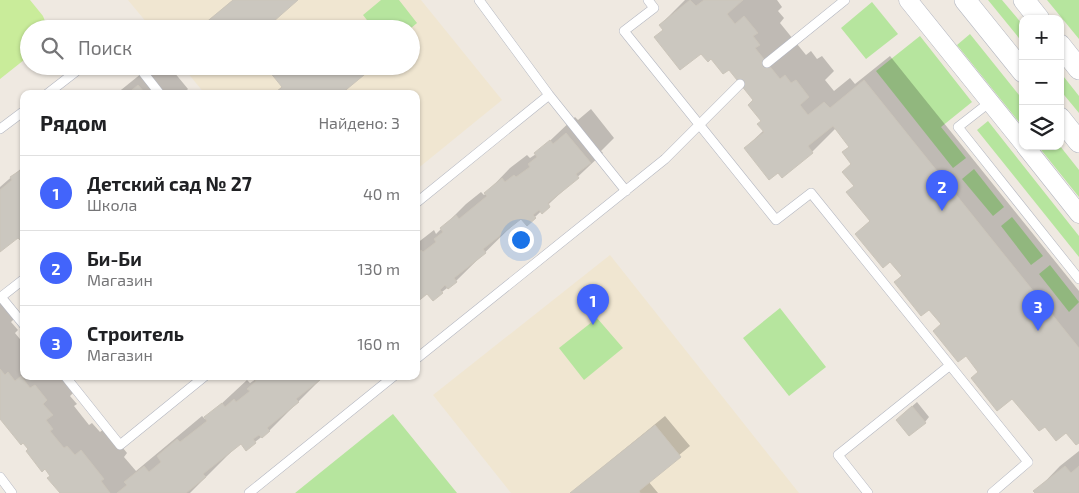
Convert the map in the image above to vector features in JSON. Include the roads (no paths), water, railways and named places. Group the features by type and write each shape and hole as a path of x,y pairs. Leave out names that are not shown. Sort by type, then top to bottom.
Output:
{"street":[{"path":"908,0 1019,138"},
{"path":"965,0 1019,67"},
{"path":"1024,0 1036,15"},
{"path":"1064,50 1079,69"},
{"path":"1064,123 1079,142"},
{"path":"1028,150 1079,214"}],"lane":[{"path":"479,0 549,94 626,190"},
{"path":"648,0 654,8 624,31 776,220 811,193 1028,462 992,493"},
{"path":"766,63 845,0"},
{"path":"52,90 71,75"},
{"path":"145,75 157,90"},
{"path":"420,356 665,159 740,84"},
{"path":"420,200 549,94"},
{"path":"990,102 958,127 1079,279"},
{"path":"0,130 20,114"},
{"path":"20,282 1,297 20,321"},
{"path":"868,493 838,455 949,366"},
{"path":"68,380 120,445 200,380"},
{"path":"249,493 389,380"},
{"path":"0,477 12,493"}],"place":[{"name":"Би-Би","path":"942,211"},
{"name":"Детский сад № 27","path":"593,325"},
{"name":"Строитель","path":"1038,331"}]}
